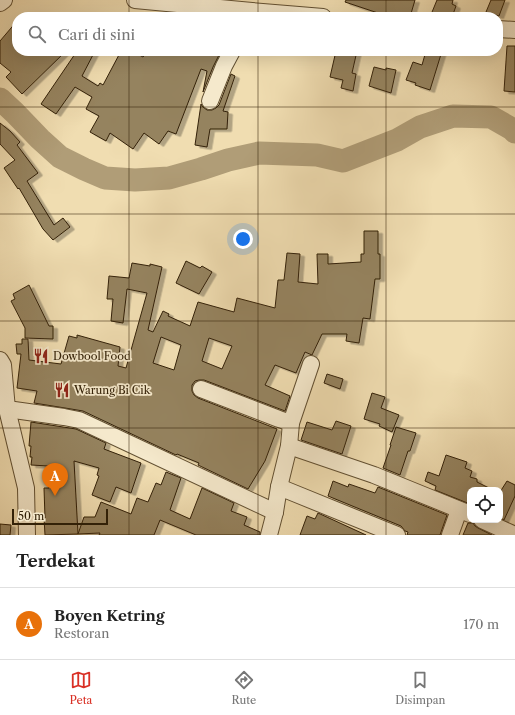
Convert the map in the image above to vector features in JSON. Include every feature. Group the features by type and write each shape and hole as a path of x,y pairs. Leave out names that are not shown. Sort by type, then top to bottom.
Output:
{"street":[{"path":"0,3 4,0"},
{"path":"135,0 234,12"},
{"path":"503,29 515,30"},
{"path":"210,101 229,56"},
{"path":"0,360 2,365 7,409 26,488 27,535"},
{"path":"269,535 289,446 291,423 311,364"},
{"path":"201,389 291,423"},
{"path":"7,409 79,420 275,512"},
{"path":"289,446 374,475 465,512 450,535"},
{"path":"279,487 397,535"},
{"path":"489,523 515,535"}],"building":[{"path":"346,0 415,0 411,12 375,12 345,2"},
{"path":"437,0 453,0 452,4 456,6 454,12 432,12"},
{"path":"491,0 505,0 500,12 486,12"},
{"path":"12,27 12,56 61,56 22,94 6,77 11,72 0,63 0,41"},
{"path":"507,46 515,46 515,92 504,91"},
{"path":"74,56 92,56 82,76 98,86 100,83 103,85 118,56 218,56 203,92 207,71 201,69 176,134 168,131 159,144 144,133 133,149 110,133 106,141 90,132 99,116 86,109 92,97 75,87 56,114 41,104"},
{"path":"335,56 356,56 352,73 356,74 353,91 341,88 343,80 330,77"},
{"path":"425,56 440,56 430,90 406,80 413,62 422,65"},
{"path":"374,67 386,70 386,68 396,70 391,93 369,86"},
{"path":"231,74 235,76 223,111 228,112 227,129 210,129 207,147 195,145 201,104 207,110 212,110 219,105"},
{"path":"0,123 20,142 17,145 38,173 27,181 54,225 63,218 70,227 53,240 43,229 19,188 18,189 4,168 15,160 0,144"},
{"path":"364,231 378,231 380,279 375,279 370,319 363,318 359,343 346,341 347,334 322,334 312,355 305,352 296,373 275,365 265,385 290,396 285,411 204,380 195,381 192,385 192,391 198,398 277,429 265,461 248,489 198,465 199,463 177,454 176,455 83,411 34,403 37,391 17,388 21,354 17,354 16,344 22,344 22,339 28,339 29,360 61,364 69,336 77,338 77,335 120,347 118,366 126,368 147,293 127,289 123,323 111,321 113,299 107,299 109,276 129,278 132,263 150,266 150,264 162,267 148,330 153,332 163,311 169,314 168,316 190,326 198,302 234,312 237,298 275,308 278,280 284,280 287,253 300,254 298,282 318,284 317,254 328,254 328,264 361,262 361,254 364,254","holes":["161,337 181,345 174,370 153,363","209,338 232,346 222,369 202,361"]},
{"path":"186,261 200,268 202,266 212,272 199,294 176,283"},
{"path":"29,285 49,326 53,326 53,339 25,338 25,328 11,301 15,299 13,294"},
{"path":"327,374 343,379 340,389 324,383"},
{"path":"372,393 385,397 381,408 399,415 392,432 379,426 380,424 364,419"},
{"path":"336,421 351,426 342,454 301,440 307,422 332,430"},
{"path":"31,422 76,429 106,443 104,449 141,463 131,493 116,487 110,502 92,495 99,476 97,475 99,468 74,461 78,534 45,535 44,488 49,488 48,466 31,465 31,446 29,446"},
{"path":"396,427 416,433 400,475 383,468"},
{"path":"446,455 467,462 465,468 472,471 470,477 477,479 477,482 487,487 467,487 467,503 435,490 436,486 425,481 428,472 439,476"},
{"path":"166,472 181,478 170,510 190,519 202,488 234,503 231,511 247,517 244,525 260,532 260,535 196,535 160,520 154,535 99,535 100,533 78,534 84,517 95,517 101,502 131,514 137,498 148,502 156,483 161,485"},
{"path":"333,481 348,487 349,484 375,493 378,487 447,515 440,535 407,535 408,532 401,526 328,496"},
{"path":"507,481 515,485 515,496 504,520 503,520 503,487"},
{"path":"318,513 366,535 300,535 307,516 315,519"},
{"path":"468,523 473,523 478,528 492,535 463,535"},
{"path":"0,524 11,525 10,535 0,535"}],"waterway":[{"path":"0,99 60,157 105,178 135,180 169,178 228,160 259,153 317,155 343,161 397,140 420,127 453,116 491,117 515,132"}],"place":[{"name":"Dowbool Food","path":"41,356"},
{"name":"Warung Bi Cik","path":"62,390"},
{"name":"Boyen Ketring","path":"55,496"}]}
